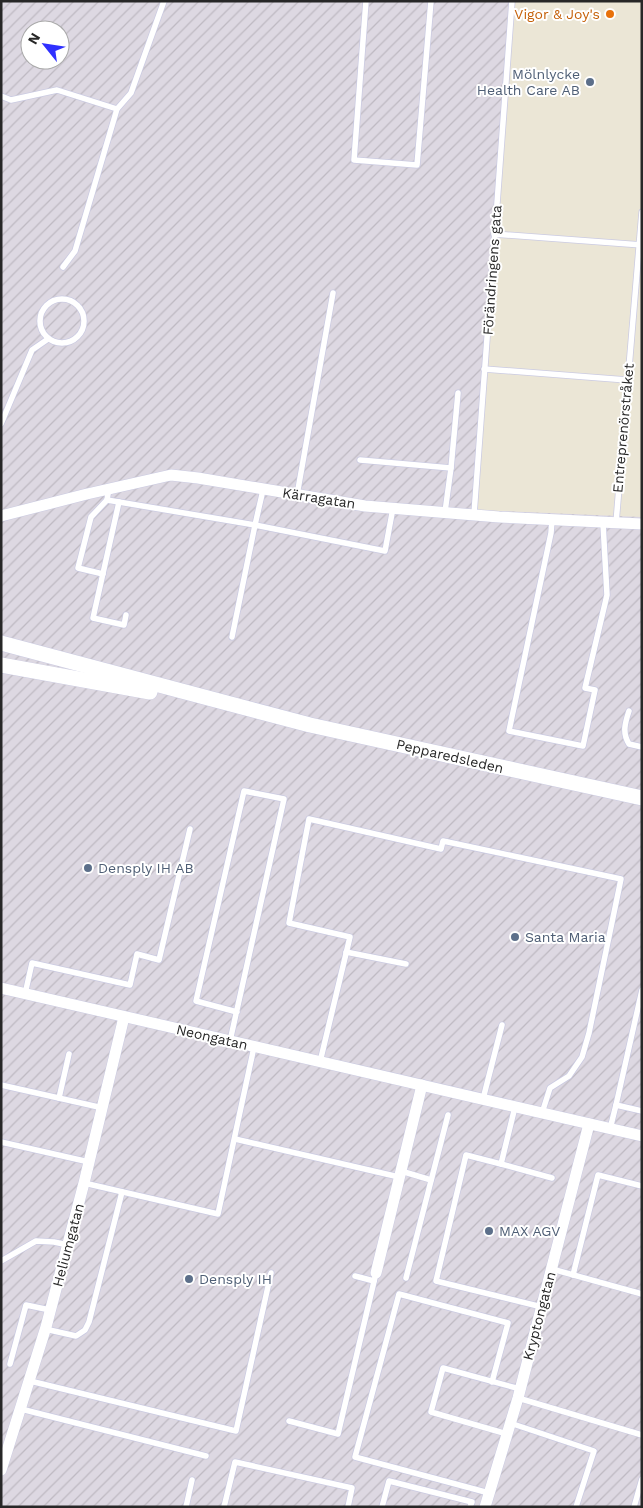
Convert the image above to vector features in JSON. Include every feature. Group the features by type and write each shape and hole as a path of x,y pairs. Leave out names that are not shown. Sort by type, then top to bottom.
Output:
{"street":[{"name":"Kärragatan","path":"1,516 110,488 171,475 365,506 552,520 642,524"},
{"name":"Pepparedsleden","path":"1,643 259,712 434,753 642,798"},
{"name":"Pepparedsleden","path":"1,665 259,712"},
{"name":"Neongatan","path":"1,988 642,1136"},
{"name":"Heliumgatan","path":"1,1470 46,1329 103,1108 124,1017"},
{"path":"375,1277 422,1085"},
{"name":"Kryptongatan","path":"485,1507 519,1394 589,1124"}],"lane":[{"path":"63,267 75,251 117,109 131,93 164,1"},
{"path":"366,1 354,160 417,165 431,1"},
{"name":"Förändringens gata","path":"474,514 512,1"},
{"path":"1,96 12,100 57,90 117,109"},
{"name":"Entreprenörstråket","path":"616,524 626,380 642,212"},
{"path":"494,234 640,245"},
{"path":"297,495 333,293"},
{"path":"61,298 75,302 84,315 84,322 79,335 66,343 48,339 41,330 40,316 42,310 47,304 61,298"},
{"path":"1,424 32,350 48,339"},
{"path":"484,369 626,380"},
{"path":"444,512 451,468 458,393"},
{"path":"360,460 451,468"},
{"path":"103,574 78,568 91,517 107,500 110,488"},
{"path":"232,638 263,490"},
{"path":"107,500 255,525 385,551 393,508"},
{"path":"119,502 93,618 124,625 126,615"},
{"path":"552,520 510,731 584,746 595,690 586,688 607,595 603,523"},
{"path":"629,711 625,724 625,737 629,744 642,747"},
{"path":"230,1041 237,1012 284,799 244,791 196,1001 237,1012"},
{"path":"320,1062 350,937 289,924 310,819 441,849 443,841 621,879 589,1033 582,1057 569,1076 550,1088 542,1113"},
{"path":"26,994 32,963 130,985 137,954 159,960 190,829"},
{"path":"346,952 406,964"},
{"path":"610,1129 642,990"},
{"path":"483,1099 502,1025"},
{"path":"84,1183 218,1214 254,1047"},
{"path":"59,1098 69,1054"},
{"path":"1,1085 103,1108"},
{"path":"616,1105 642,1111"},
{"path":"502,1164 515,1107"},
{"path":"406,1278 448,1115"},
{"path":"234,1139 431,1180"},
{"path":"1,1142 89,1162"},
{"path":"542,1307 436,1282 466,1155 552,1178"},
{"path":"573,1275 598,1175 642,1186"},
{"path":"46,1329 76,1336 85,1330 89,1322 122,1192"},
{"path":"1,1261 36,1241 68,1245"},
{"path":"552,1269 642,1294"},
{"path":"30,1381 236,1431 270,1273"},
{"path":"289,1421 338,1434 375,1277 355,1276"},
{"path":"489,1493 356,1457 399,1294 508,1323 492,1382"},
{"path":"10,1364 26,1305 50,1310"},
{"path":"507,1434 431,1412 443,1368 492,1382 519,1394 642,1435"},
{"path":"21,1409 206,1456"},
{"path":"510,1423 594,1451 576,1507"},
{"path":"224,1507 235,1462 352,1488 348,1507"},
{"path":"634,1507 642,1479"},
{"path":"186,1507 192,1480"},
{"path":"382,1507 389,1482 472,1502 470,1507"}],"shaded area":[{"path":"1,1 514,1 477,510 642,517 642,1507 1,1507"}],"place":[{"name":"Vigor & Joy's","path":"610,14"},
{"name":"Mölnlycke Health Care AB","path":"590,82"},
{"name":"Densply IH AB","path":"88,868"},
{"name":"Santa Maria","path":"515,937"},
{"name":"MAX AGV","path":"489,1231"},
{"name":"Densply IH","path":"189,1279"}]}
